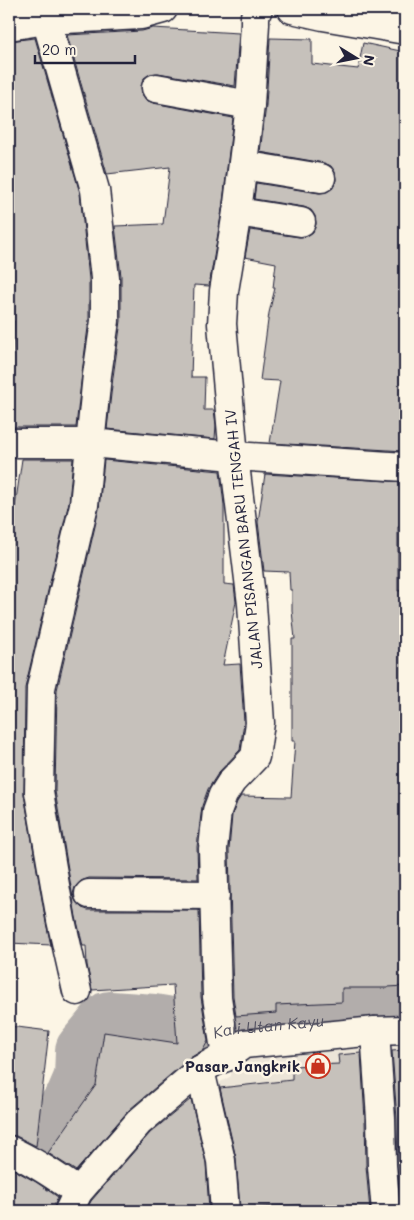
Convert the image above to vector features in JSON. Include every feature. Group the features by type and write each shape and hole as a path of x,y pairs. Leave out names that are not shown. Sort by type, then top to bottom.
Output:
{"street":[{"path":"247,9 258,9"},
{"name":"JALAN PISANGAN BARU TENGAH IV","path":"223,1040 217,997 213,849 217,811 232,781 255,757 260,723 252,604 234,456 222,324 222,307 237,212 250,105 255,16 258,9"},
{"path":"292,9 323,12 405,30"},
{"path":"9,26 45,15 148,11"},
{"path":"45,15 95,190 106,278 105,321 97,375 84,505 41,688 39,792 60,920 77,991"},
{"path":"156,88 250,105"},
{"path":"243,165 321,178"},
{"path":"237,212 301,222"},
{"path":"9,443 90,443 234,456 405,467"},
{"path":"89,894 215,895"},
{"path":"19,1155 62,1180 74,1202 139,1122 200,1070 214,1062 223,1040 244,1044 375,1031 405,1030"},
{"path":"375,1031 382,1119 382,1166 386,1211"},
{"path":"200,1070 221,1161 225,1211"}],"shaded area":[{"name":"Pasar Jangkrik","path":"369,1015 405,1016 405,1094 385,1095 367,1104 336,1104 279,1119 217,1123 214,1086 231,1076 232,1057 229,1028"}],"building":[{"path":"153,28 239,33 235,86 158,73 150,74 144,78 141,86 142,94 146,100 153,103 233,118 222,210 209,286 194,285 191,377 205,377 204,410 214,410 215,439 107,429 121,321 121,276 115,226 163,224 170,167 107,174 67,35 142,31"},
{"path":"35,38 80,193 89,279 89,320 76,427 9,427 14,321 9,321 9,41"},
{"path":"270,38 312,39 312,64 358,69 363,43 405,52 405,451 270,443 280,381 260,380 269,313 275,288 273,288 276,263 245,257 250,230 299,237 307,236 313,232 316,224 315,216 311,210 304,207 254,199 256,183 319,193 327,192 333,188 336,180 335,172 331,166 324,163 260,152 266,106"},
{"path":"22,459 73,459 69,502 25,688 24,794 51,945 9,943 9,534 11,534"},
{"path":"104,460 220,471 224,505 224,584 234,585 236,602 223,665 240,664 244,722 240,750 219,772 208,789 202,806 197,847 198,879 89,878 81,881 75,887 73,894 76,902 82,908 88,910 199,910 201,997 208,1041 203,1050 190,1058 129,1110 76,1171 48,1153 96,1085 104,1032 177,1043 173,985 92,990 87,965 86,946 83,946 76,917 55,791 57,690 99,509"},
{"path":"265,474 405,482 405,527 398,527 398,591 405,590 405,703 401,703 402,753 405,753 405,794 401,840 405,840 405,986 342,988 342,1002 276,1005 276,1013 236,1016 233,996 229,850 232,815 241,796 291,797 295,741 292,741 292,639 295,639 292,590 290,590 289,572 264,571 258,522"},
{"path":"9,1026 49,1031 36,1146 16,1136 9,1135"},
{"path":"405,1050 405,1210 402,1210 392,1051"},
{"path":"361,1053 370,1211 301,1211 300,1205 240,1208 236,1158 220,1088 292,1080 292,1066 339,1064 338,1055"},
{"path":"191,1099 206,1163 209,1211 86,1211 91,1201 150,1133"},
{"path":"9,1167 58,1197 54,1211 9,1211"}],"waterway":[{"name":"Kali Utan Kayu","path":"9,1172 44,1143 75,1099 84,1078 85,1051 110,1021 154,1024 209,1033 229,1028 369,1015 405,1016"}],"place":[{"name":"Pasar Jangkrik","path":"318,1066"}]}
